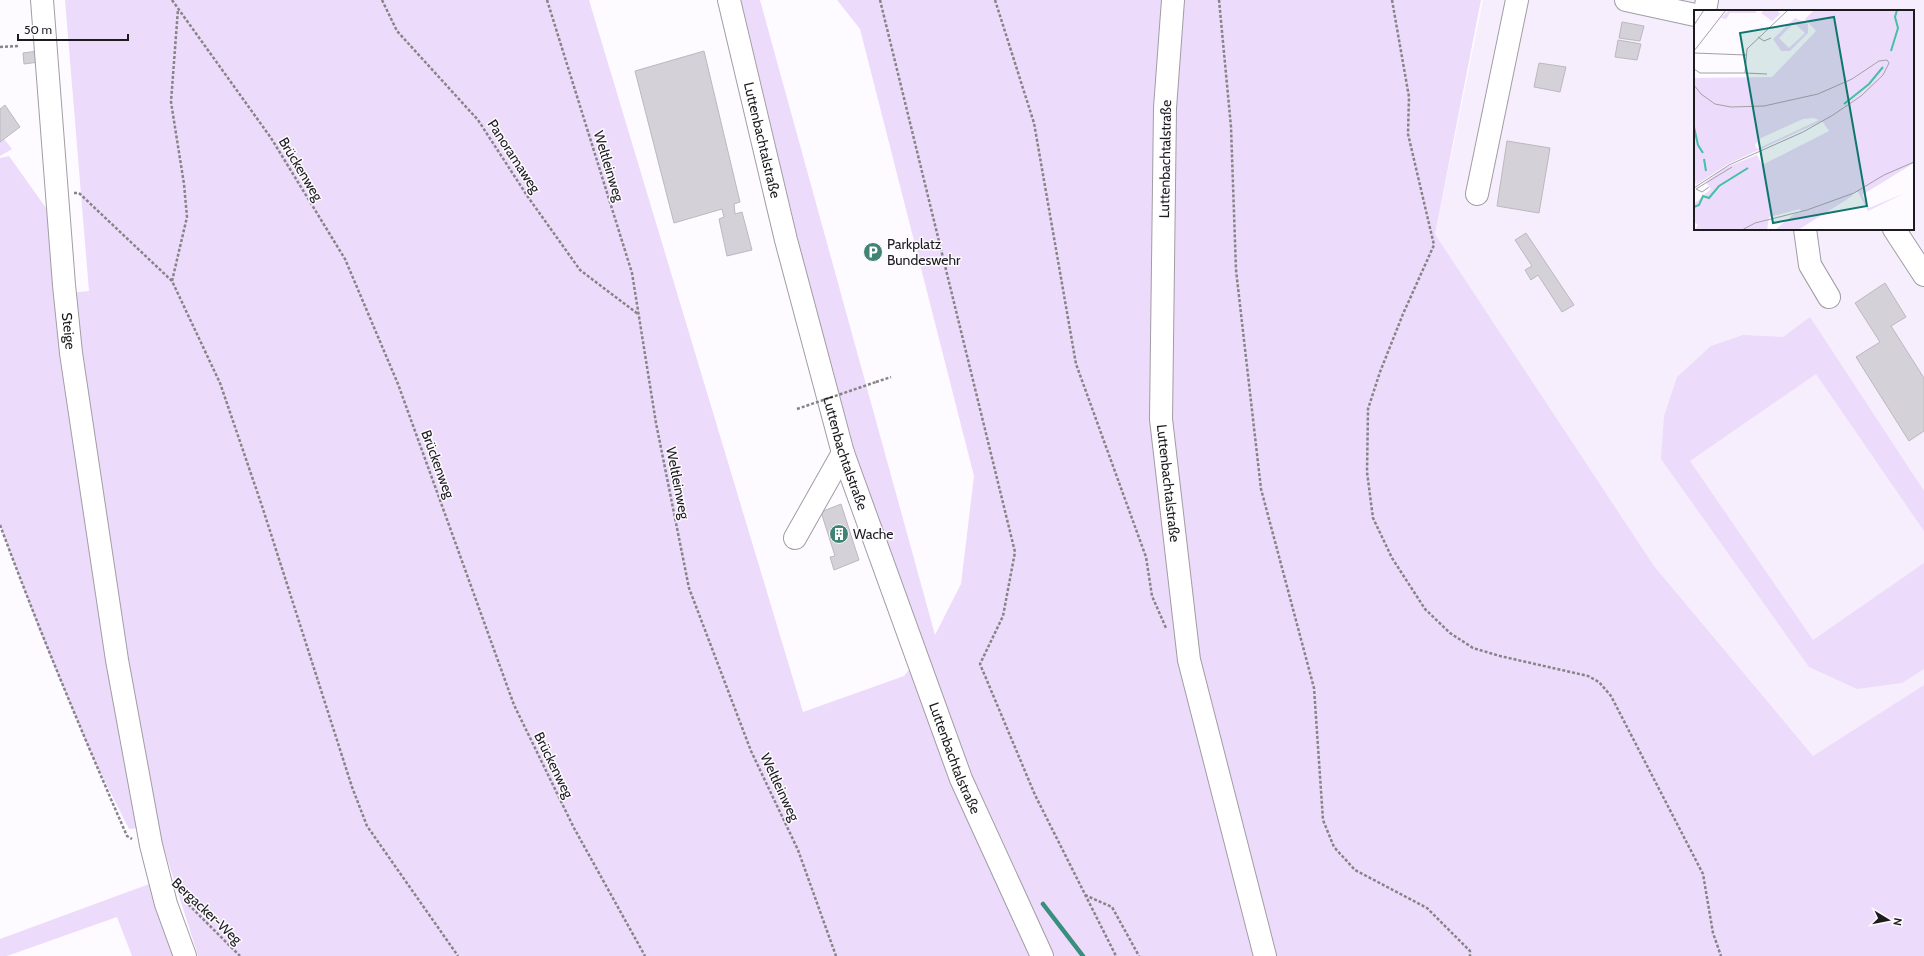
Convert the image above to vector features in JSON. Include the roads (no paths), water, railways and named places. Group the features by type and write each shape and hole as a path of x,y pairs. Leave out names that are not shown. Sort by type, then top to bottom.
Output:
{"street":[{"name":"Steige","path":"42,0 64,285 71,353 117,660 151,845 166,904 185,956"},
{"name":"Luttenbachtalstraße","path":"729,0 786,240 843,453 960,779 1042,956"},
{"name":"Luttenbachtalstraße","path":"1173,0 1165,108 1161,419 1189,660 1265,956"},
{"path":"1477,194 1517,0"},
{"path":"1626,0 1694,15"},
{"path":"1705,10 1707,0"},
{"path":"1805,230 1810,265 1829,297"},
{"path":"1895,230 1924,275"},
{"path":"795,538 843,453"}],"waterway":[{"path":"1043,904 1083,956"}],"place":[{"name":"Parkplatz Bundeswehr","path":"873,252"},
{"name":"Wache","path":"839,534"}]}
